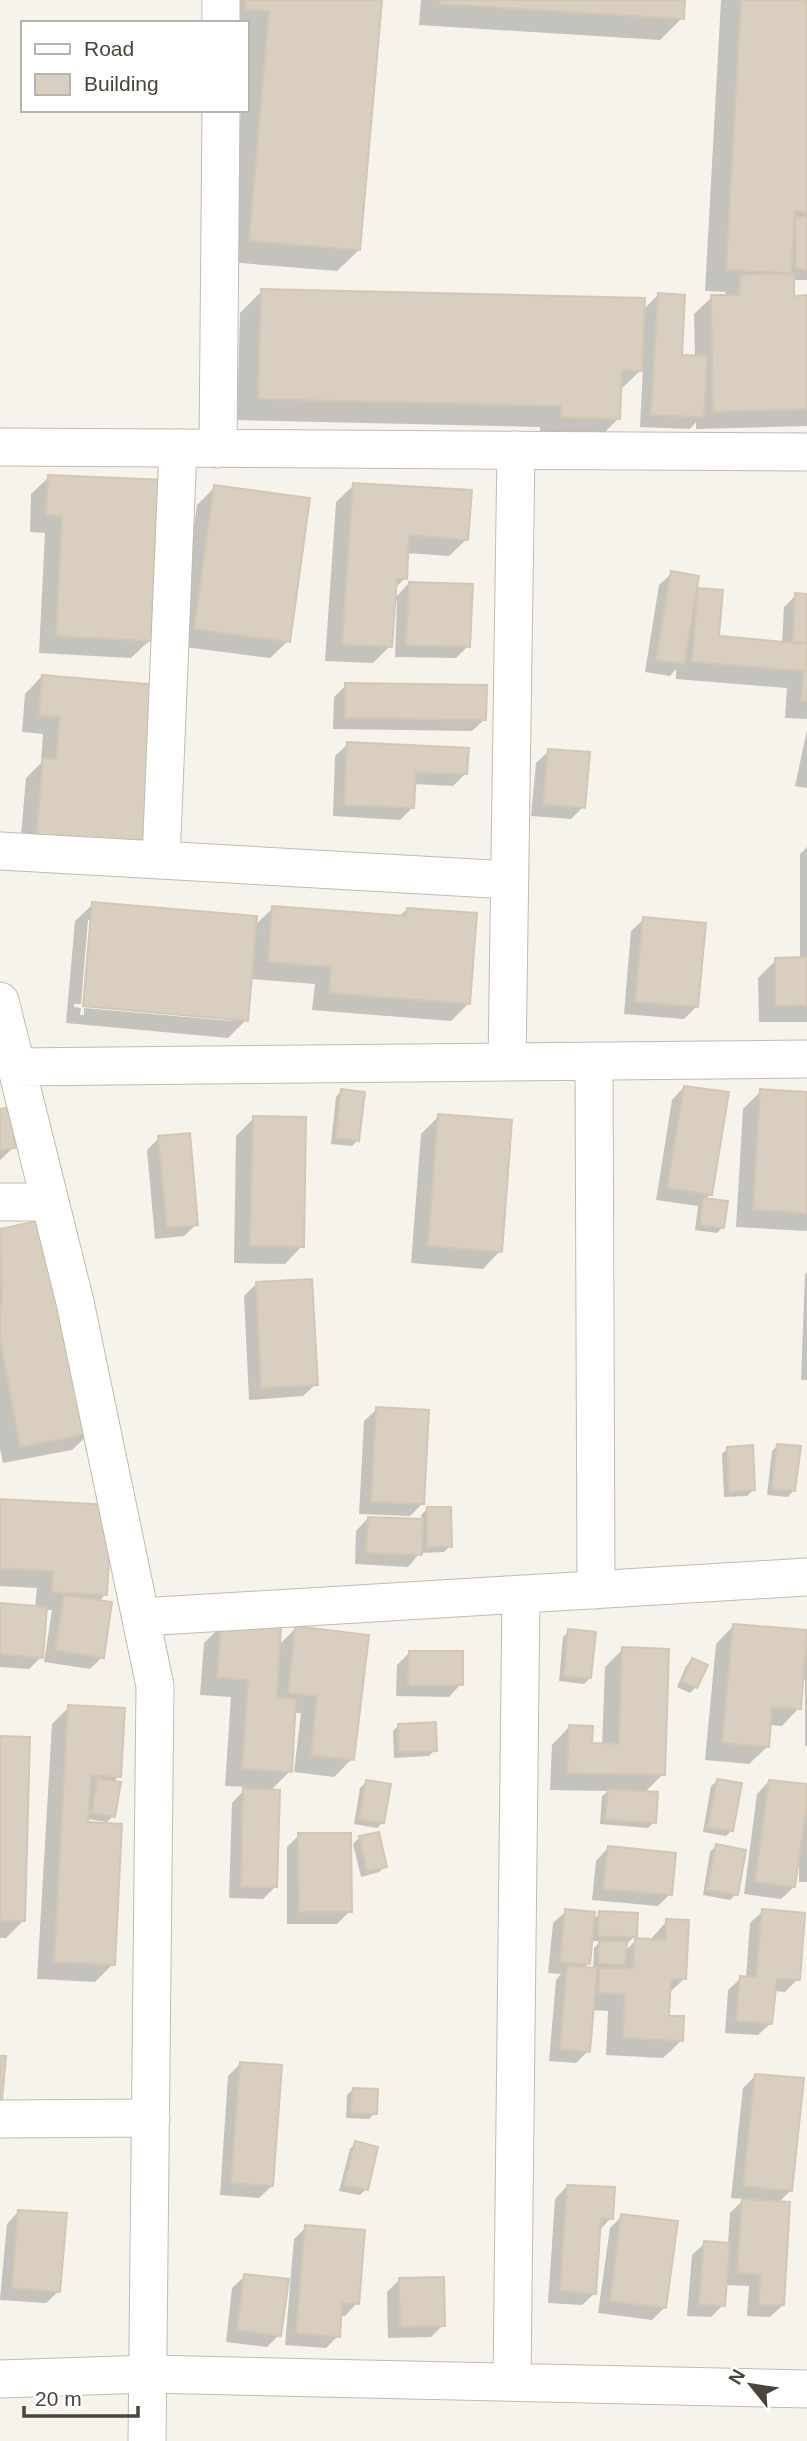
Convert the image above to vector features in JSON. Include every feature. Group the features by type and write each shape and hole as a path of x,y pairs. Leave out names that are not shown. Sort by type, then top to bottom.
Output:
{"street":[{"path":"221,0 221,21"},
{"path":"218,449 221,112"},
{"path":"0,447 807,452"},
{"path":"162,860 178,448"},
{"path":"507,1062 516,450"},
{"path":"0,851 509,880"},
{"path":"0,1001 75,1301 155,1686 147,2441"},
{"path":"16,1068 807,1059"},
{"path":"594,1061 596,1590"},
{"path":"0,1202 50,1202"},
{"path":"141,1617 807,1577"},
{"path":"512,2382 521,1594"},
{"path":"0,2119 151,2118"},
{"path":"0,2379 148,2374 807,2389"}],"building":[{"path":"246,0 382,0 360,250 249,241 269,11 245,9"},
{"path":"440,0 685,0 684,19 440,4"},
{"path":"741,0 807,0 807,212 795,211 791,273 726,270"},
{"path":"795,217 807,217 807,269 796,269"},
{"path":"794,274 794,296 807,295 807,409 713,412 711,295 740,295 740,275"},
{"path":"261,289 645,298 642,371 622,370 620,419 561,417 561,406 258,399"},
{"path":"658,293 685,295 682,355 707,356 704,417 651,415"},
{"path":"48,475 166,480 165,519 156,519 151,641 56,636 62,516 46,515"},
{"path":"353,483 472,490 468,540 409,535 407,579 397,578 392,647 342,644"},
{"path":"214,485 310,498 290,642 194,629"},
{"path":"671,571 699,576 684,664 656,660"},
{"path":"409,582 473,584 470,647 406,645"},
{"path":"698,588 723,590 719,636 807,644 807,701 801,701 804,671 692,662"},
{"path":"795,593 807,594 807,643 793,642"},
{"path":"42,675 158,685 143,851 36,841 43,758 56,759 60,717 39,715"},
{"path":"345,683 487,685 486,720 345,718"},
{"path":"347,742 469,748 467,774 416,772 414,808 344,805"},
{"path":"548,749 590,752 585,808 543,804"},
{"path":"92,902 257,916 248,1021 83,1006"},
{"path":"272,906 406,916 407,908 477,913 470,1004 329,993 331,967 268,962"},
{"path":"643,917 706,923 698,1007 635,1002"},
{"path":"807,957 807,1005 775,1006 775,958"},
{"path":"684,1086 729,1092 712,1195 667,1188"},
{"path":"341,1089 365,1092 359,1141 336,1138"},
{"path":"760,1089 807,1092 807,1213 753,1210"},
{"path":"11,1107 15,1148 0,1150 0,1109"},
{"path":"438,1114 512,1120 502,1252 428,1246"},
{"path":"253,1116 306,1117 304,1247 250,1246"},
{"path":"190,1133 198,1225 167,1228 158,1136"},
{"path":"703,1198 728,1201 724,1228 700,1225"},
{"path":"52,1218 92,1433 20,1447 0,1339 0,1229"},
{"path":"312,1279 318,1385 261,1388 256,1282"},
{"path":"376,1407 429,1410 424,1504 371,1502"},
{"path":"777,1444 801,1446 795,1491 772,1489"},
{"path":"753,1445 755,1490 729,1492 727,1447"},
{"path":"0,1499 112,1505 107,1595 52,1592 53,1571 0,1568"},
{"path":"427,1507 451,1507 452,1547 427,1547"},
{"path":"368,1517 423,1519 422,1555 366,1553"},
{"path":"64,1595 112,1602 104,1658 55,1650"},
{"path":"0,1603 47,1607 43,1658 0,1654"},
{"path":"221,1624 281,1627 277,1697 296,1699 292,1772 242,1769 248,1680 217,1678"},
{"path":"733,1624 807,1630 801,1709 772,1707 769,1747 722,1743"},
{"path":"295,1626 369,1635 354,1760 311,1755 317,1696 288,1693"},
{"path":"568,1629 596,1632 591,1678 564,1676"},
{"path":"622,1647 669,1649 665,1775 567,1773 569,1725 593,1726 592,1743 619,1744"},
{"path":"409,1651 463,1651 463,1685 408,1685"},
{"path":"692,1658 708,1665 697,1688 682,1681"},
{"path":"68,1705 125,1708 121,1777 91,1775 88,1822 122,1824 115,1965 54,1962"},
{"path":"436,1722 437,1751 399,1752 398,1724"},
{"path":"0,1736 30,1737 25,1921 0,1920"},
{"path":"97,1778 121,1782 115,1817 92,1813"},
{"path":"717,1779 742,1783 733,1831 708,1827"},
{"path":"366,1780 391,1784 384,1823 359,1819"},
{"path":"769,1780 807,1784 795,1887 755,1882"},
{"path":"243,1788 280,1790 277,1887 241,1887"},
{"path":"608,1789 658,1792 656,1823 605,1819"},
{"path":"379,1832 387,1867 367,1872 359,1836"},
{"path":"298,1833 351,1833 352,1912 299,1912"},
{"path":"716,1844 746,1850 738,1895 707,1890"},
{"path":"608,1846 676,1853 672,1895 603,1889"},
{"path":"565,1909 595,1912 590,1964 560,1962"},
{"path":"762,1909 805,1913 800,1980 777,1979 772,2024 736,2021 740,1976 756,1977"},
{"path":"599,1911 638,1913 637,1937 598,1936"},
{"path":"666,1919 689,1920 686,1979 671,1979 669,2016 684,2016 683,2041 623,2038 625,1994 598,1993 600,1968 633,1969 635,1938 666,1940"},
{"path":"599,1941 627,1942 625,1965 598,1963"},
{"path":"567,1966 597,1968 590,2052 560,2049"},
{"path":"0,2056 6,2056 1,2112 0,2112"},
{"path":"240,2062 282,2065 273,2186 231,2183"},
{"path":"755,2074 804,2078 792,2191 743,2186"},
{"path":"353,2088 378,2089 377,2114 351,2113"},
{"path":"355,2141 378,2147 368,2190 344,2185"},
{"path":"567,2185 615,2187 613,2219 601,2218 596,2294 560,2291"},
{"path":"742,2199 790,2202 784,2305 759,2305 760,2274 737,2273"},
{"path":"18,2210 67,2213 60,2292 12,2288"},
{"path":"621,2214 678,2221 666,2308 610,2301"},
{"path":"305,2225 365,2230 359,2304 342,2303 340,2337 296,2333"},
{"path":"704,2241 730,2243 725,2306 699,2304"},
{"path":"244,2274 289,2279 281,2336 237,2330"},
{"path":"444,2277 445,2326 400,2327 399,2278"}]}
